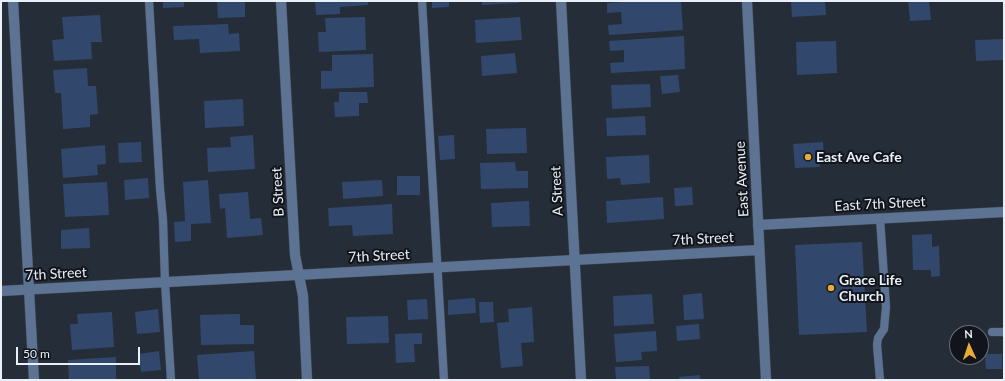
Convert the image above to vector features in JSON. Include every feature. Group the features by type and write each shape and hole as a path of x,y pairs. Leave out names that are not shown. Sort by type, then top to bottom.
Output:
{"street":[{"path":"13,1 34,380"},
{"name":"B Street","path":"282,1 295,251 303,296 307,380"},
{"name":"A Street","path":"561,1 581,380"},
{"name":"East Avenue","path":"747,1 766,380"},
{"name":"East 7th Street","path":"758,224 1004,212"},
{"name":"7th Street","path":"1,291 759,250"}],"lane":[{"path":"149,1 163,220 170,380"},
{"path":"422,1 444,380"},
{"path":"880,218 886,307 884,329 878,338 877,344 880,380"},
{"path":"992,332 1004,332"}],"building":[{"path":"163,1 184,1 184,7 163,8"},
{"path":"217,1 245,1 245,17 218,18"},
{"path":"315,1 368,1 368,5 340,7 340,14 316,15"},
{"path":"432,1 449,1 449,7 432,8"},
{"path":"482,1 519,1 519,3 482,5"},
{"path":"635,1 681,1 683,30 609,35 608,25 622,24 621,12 607,13 607,3"},
{"path":"791,1 825,1 826,15 792,17"},
{"path":"908,1 929,1 931,20 910,21"},
{"path":"100,15 102,42 91,42 92,59 54,61 52,40 64,39 62,17"},
{"path":"365,17 366,50 319,52 318,32 326,32 325,18"},
{"path":"520,17 522,40 476,43 475,20"},
{"path":"228,24 229,34 239,33 240,51 200,53 199,39 174,40 173,26"},
{"path":"684,36 685,69 611,73 610,63 624,62 624,50 610,51 609,41"},
{"path":"1004,39 1004,60 976,61 975,40"},
{"path":"836,41 837,73 797,75 796,42"},
{"path":"515,53 517,73 482,76 481,56"},
{"path":"373,54 374,87 321,89 321,71 332,71 332,55"},
{"path":"87,68 88,86 96,86 98,114 90,115 90,127 63,129 61,93 55,93 53,70"},
{"path":"678,75 680,92 662,94 660,76"},
{"path":"650,84 651,107 612,109 611,85"},
{"path":"339,92 367,92 368,103 359,103 359,116 335,117 334,102 339,102"},
{"path":"243,99 244,126 205,128 204,101"},
{"path":"645,116 646,135 607,136 606,118"},
{"path":"526,128 527,153 487,154 486,129"},
{"path":"253,135 255,169 208,172 207,148 231,147 230,137"},
{"path":"454,135 455,159 440,160 438,136"},
{"path":"141,142 142,162 119,163 118,143"},
{"path":"823,142 824,157 820,157 820,167 795,168 793,144"},
{"path":"105,145 106,164 97,165 98,175 63,178 61,149"},
{"path":"649,155 650,183 621,185 620,178 607,179 606,157"},
{"path":"515,162 516,171 528,171 528,188 481,189 480,163"},
{"path":"397,176 420,176 420,195 397,195"},
{"path":"148,178 149,198 125,200 124,180"},
{"path":"208,180 211,223 191,224 191,241 175,242 174,222 185,221 183,182"},
{"path":"382,180 383,196 343,199 342,182"},
{"path":"107,182 109,215 65,217 63,184"},
{"path":"692,187 693,205 675,206 674,188"},
{"path":"248,192 250,219 261,218 263,235 227,238 225,208 220,209 219,194"},
{"path":"663,197 664,219 607,223 606,201"},
{"path":"529,201 530,226 492,227 491,203"},
{"path":"392,204 393,234 353,236 352,225 329,226 328,208"},
{"path":"89,228 90,248 61,249 61,230"},
{"path":"932,234 932,247 939,246 940,276 931,277 931,270 913,270 912,235"},
{"name":"Grace Life Church","path":"862,242 867,332 799,335 795,245"},
{"path":"702,293 704,319 684,320 683,295"},
{"path":"652,294 654,324 614,326 613,296"},
{"path":"475,298 476,313 448,315 448,300"},
{"path":"427,299 428,319 408,320 407,300"},
{"path":"479,302 493,302 494,322 480,323"},
{"path":"532,307 534,342 521,343 523,366 501,368 497,323 509,322 508,309"},
{"path":"158,309 160,332 137,334 135,312"},
{"path":"112,312 114,347 72,350 70,324 78,324 77,314"},
{"path":"240,314 240,325 254,325 254,344 201,345 200,315"},
{"path":"388,316 389,343 347,344 346,317"},
{"path":"699,324 700,339 677,341 676,326"},
{"path":"656,331 657,351 641,352 642,360 616,362 614,334"},
{"path":"422,333 422,344 414,344 415,362 396,363 395,334"},
{"path":"159,351 161,370 141,372 139,354"},
{"path":"254,351 256,380 199,380 197,355"},
{"path":"989,354 1002,354 1002,369 986,369 986,365 989,365"},
{"path":"116,357 116,380 69,380 68,360"},
{"path":"649,366 650,380 616,380 615,367"},
{"path":"700,375 700,380 680,380 679,377"}],"place":[{"name":"East Ave Cafe","path":"808,157"},
{"name":"Grace Life Church","path":"831,288"}]}
